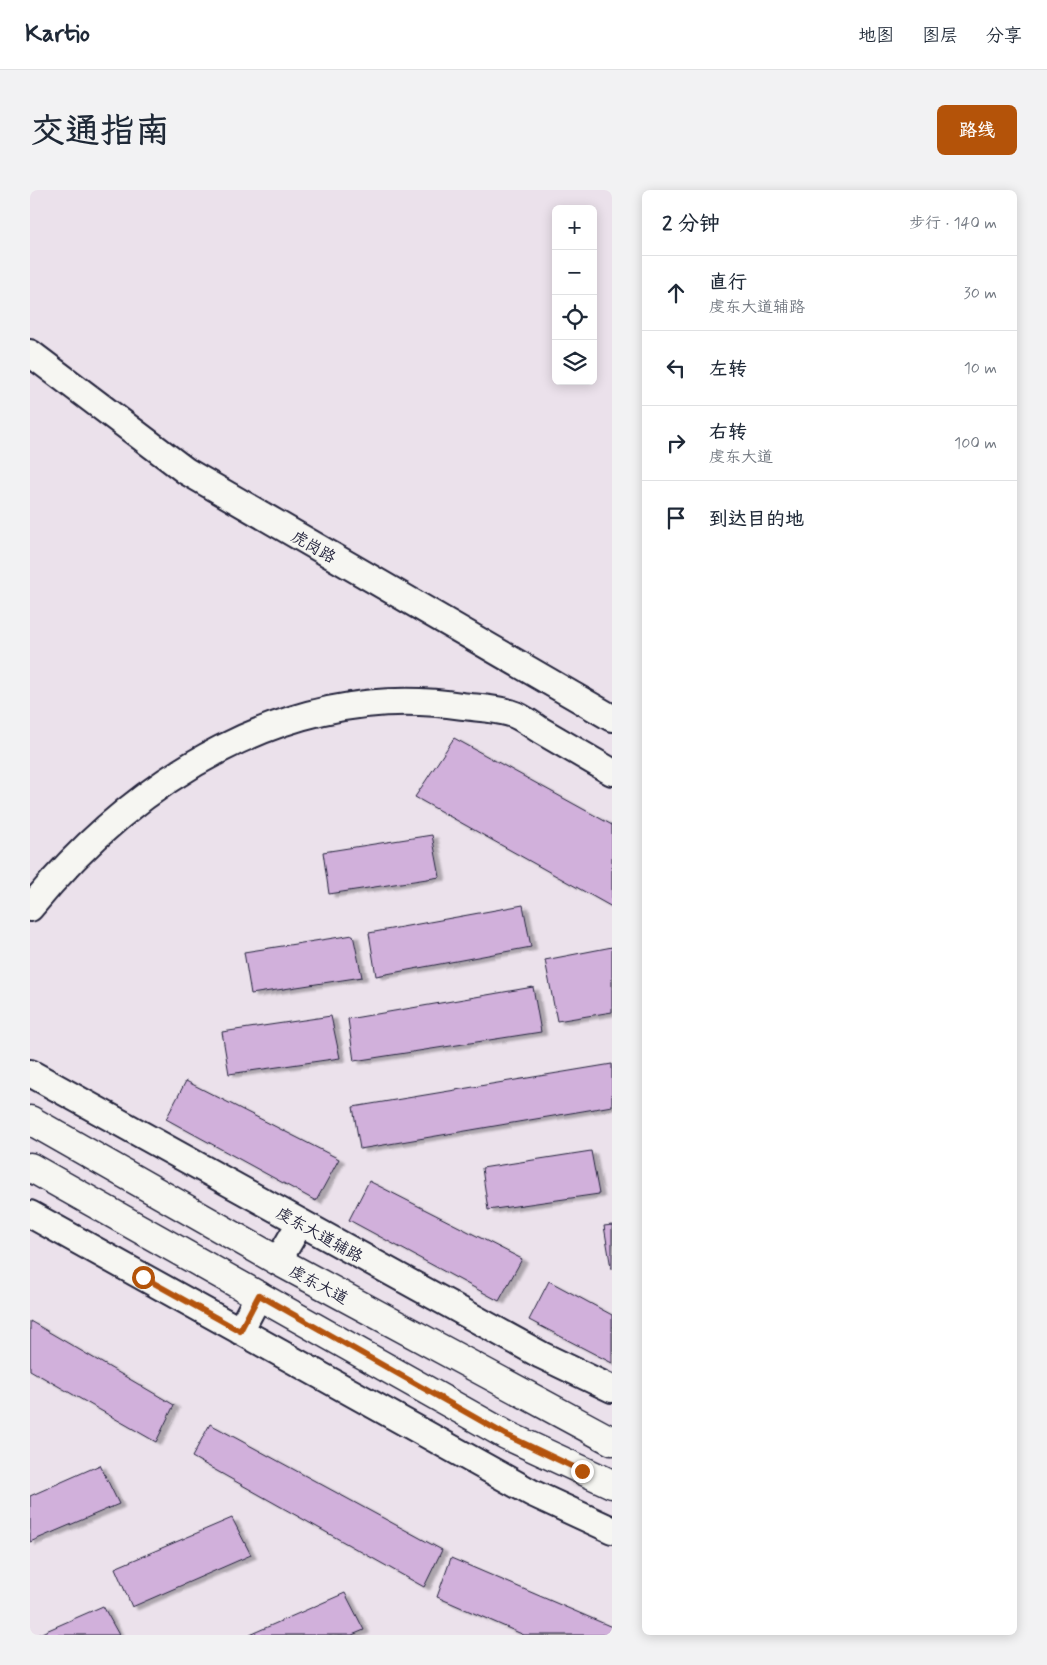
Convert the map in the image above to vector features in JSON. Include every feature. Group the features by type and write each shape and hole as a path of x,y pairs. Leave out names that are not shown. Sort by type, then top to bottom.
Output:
{"main road":[{"name":"虔东大道","path":"30,1120 278,1261 612,1441"},
{"path":"30,1166 506,1435 612,1484"}],"street":[{"name":"虎岗路","path":"30,353 186,471 612,718"},
{"path":"30,908 62,868 109,823 163,782 213,751 260,730 310,713 369,703 426,700 511,713 612,772"},
{"name":"虔东大道辅路","path":"30,1073 541,1355 612,1390"},
{"path":"30,1214 532,1493 612,1530"},
{"path":"278,1261 300,1223"},
{"path":"240,1331 259,1295"}],"building":[{"path":"454,738 612,825 612,907 415,797"},
{"path":"432,835 440,877 329,894 323,852"},
{"path":"523,905 531,947 376,976 369,933"},
{"path":"353,935 362,977 251,994 244,952"},
{"path":"612,947 612,1012 557,1021 545,960"},
{"path":"533,987 541,1032 354,1061 348,1019"},
{"path":"331,1016 340,1058 229,1074 222,1032"},
{"path":"612,1064 612,1106 360,1149 353,1107"},
{"path":"186,1081 339,1159 316,1201 166,1119"},
{"path":"591,1151 599,1194 488,1210 482,1168"},
{"path":"369,1181 522,1259 499,1301 349,1220"},
{"path":"612,1225 612,1268 611,1268 604,1226"},
{"path":"549,1281 612,1315 612,1363 529,1320"},
{"path":"30,1321 174,1405 156,1442 30,1370"},
{"path":"210,1424 442,1550 424,1587 192,1457"},
{"path":"100,1465 119,1504 30,1542 30,1496"},
{"path":"232,1518 251,1555 132,1607 115,1568"},
{"path":"451,1558 612,1627 612,1635 524,1635 437,1597"},
{"path":"345,1593 364,1630 352,1635 249,1635"},
{"path":"103,1606 119,1635 37,1635"}],"route":[{"path":"143,1277 240,1331 259,1295 506,1435 582,1471"}]}
